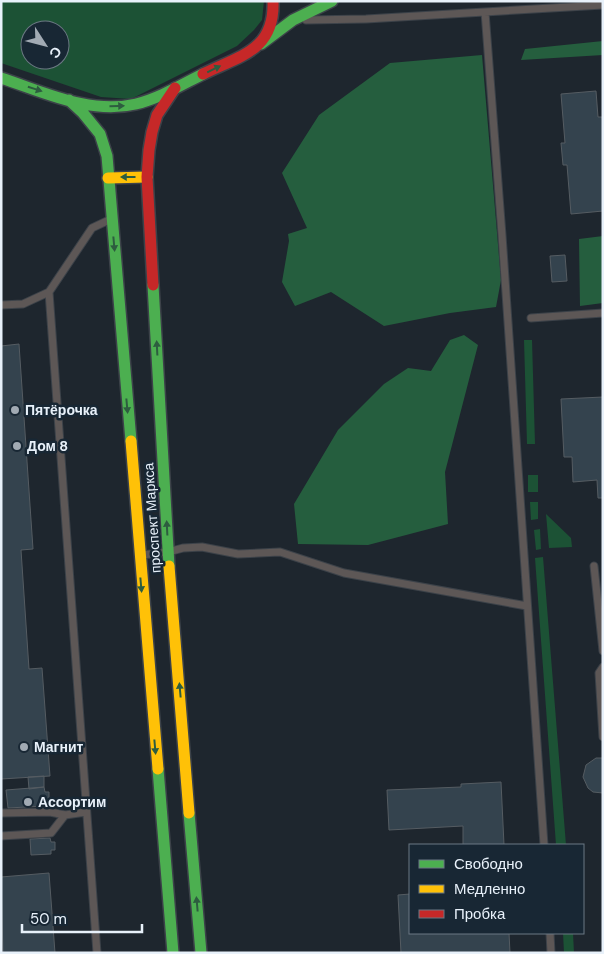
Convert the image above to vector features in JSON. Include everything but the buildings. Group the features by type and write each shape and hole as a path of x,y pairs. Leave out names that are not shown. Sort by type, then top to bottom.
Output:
{"main road":[{"path":"252,51 265,37 272,23 273,1"},
{"path":"1,78 69,100 92,105 129,106 153,99 252,51 293,20 332,1"},
{"name":"проспект Маркса","path":"175,88 160,108 155,121 148,156 147,177 168,552 201,953"},
{"name":"проспект Маркса","path":"69,100 83,113 100,134 107,156 173,953"},
{"path":"108,178 147,177"}],"lane":[{"path":"293,20 366,19 603,5"},
{"path":"485,12 503,244 544,844"},
{"path":"1,305 23,304 49,292 92,228 112,219"},
{"path":"49,292 97,953"},
{"path":"532,318 603,313"},
{"path":"139,555 202,546 238,554 280,552 344,573 527,606"},
{"path":"594,566 603,651"},
{"path":"603,667 599,673 603,737"},
{"path":"1,813 50,812 65,815 86,812"},
{"path":"1,836 51,833 65,815"},
{"path":"550,934 551,953"}],"green space":[{"path":"1,1 264,1 262,20 237,46 131,99 101,97 22,70 70,70 70,20 20,20 20,69 1,63"},
{"path":"603,41 603,55 521,60 525,49"},
{"path":"482,55 501,280 496,307 450,313 384,326 331,292 295,306 282,282 289,241 288,234 307,228 282,173 319,115 390,63"},
{"path":"603,236 603,303 580,306 579,239"},
{"path":"464,335 478,345 445,472 448,524 368,545 298,544 294,504 338,430 384,384 408,368 431,371 450,340"},
{"path":"524,340 532,340 535,444 527,444"},
{"path":"528,475 538,475 538,492 528,492"},
{"path":"530,502 538,502 538,519 531,520"},
{"path":"546,514 571,538 572,547 549,548"},
{"path":"540,529 541,549 536,550 534,530"},
{"path":"543,557 566,844 556,844 535,558"},
{"path":"563,934 573,934 574,953 564,953"}],"traffic: fast":[{"path":"261,44 293,20 332,1"},
{"path":"1,78 67,100 102,107 119,107 154,98 203,74"},
{"path":"69,100 83,113 100,134 107,156 131,441"},
{"path":"153,285 169,566"},
{"path":"158,769 173,953"},
{"path":"189,813 201,953"}],"traffic: slow":[{"path":"108,178 147,177"},
{"path":"131,441 158,769"},
{"path":"169,566 189,813"}],"traffic: jam":[{"path":"203,74 241,56 261,41 268,31 272,18 273,1"},
{"path":"153,285 147,177 149,150 157,115 175,88"}],"place":[{"name":"Пятёрочка","path":"15,410"},
{"name":"Дом 8","path":"17,446"},
{"name":"Магнит","path":"24,747"},
{"name":"Ассортим","path":"28,802"}]}
